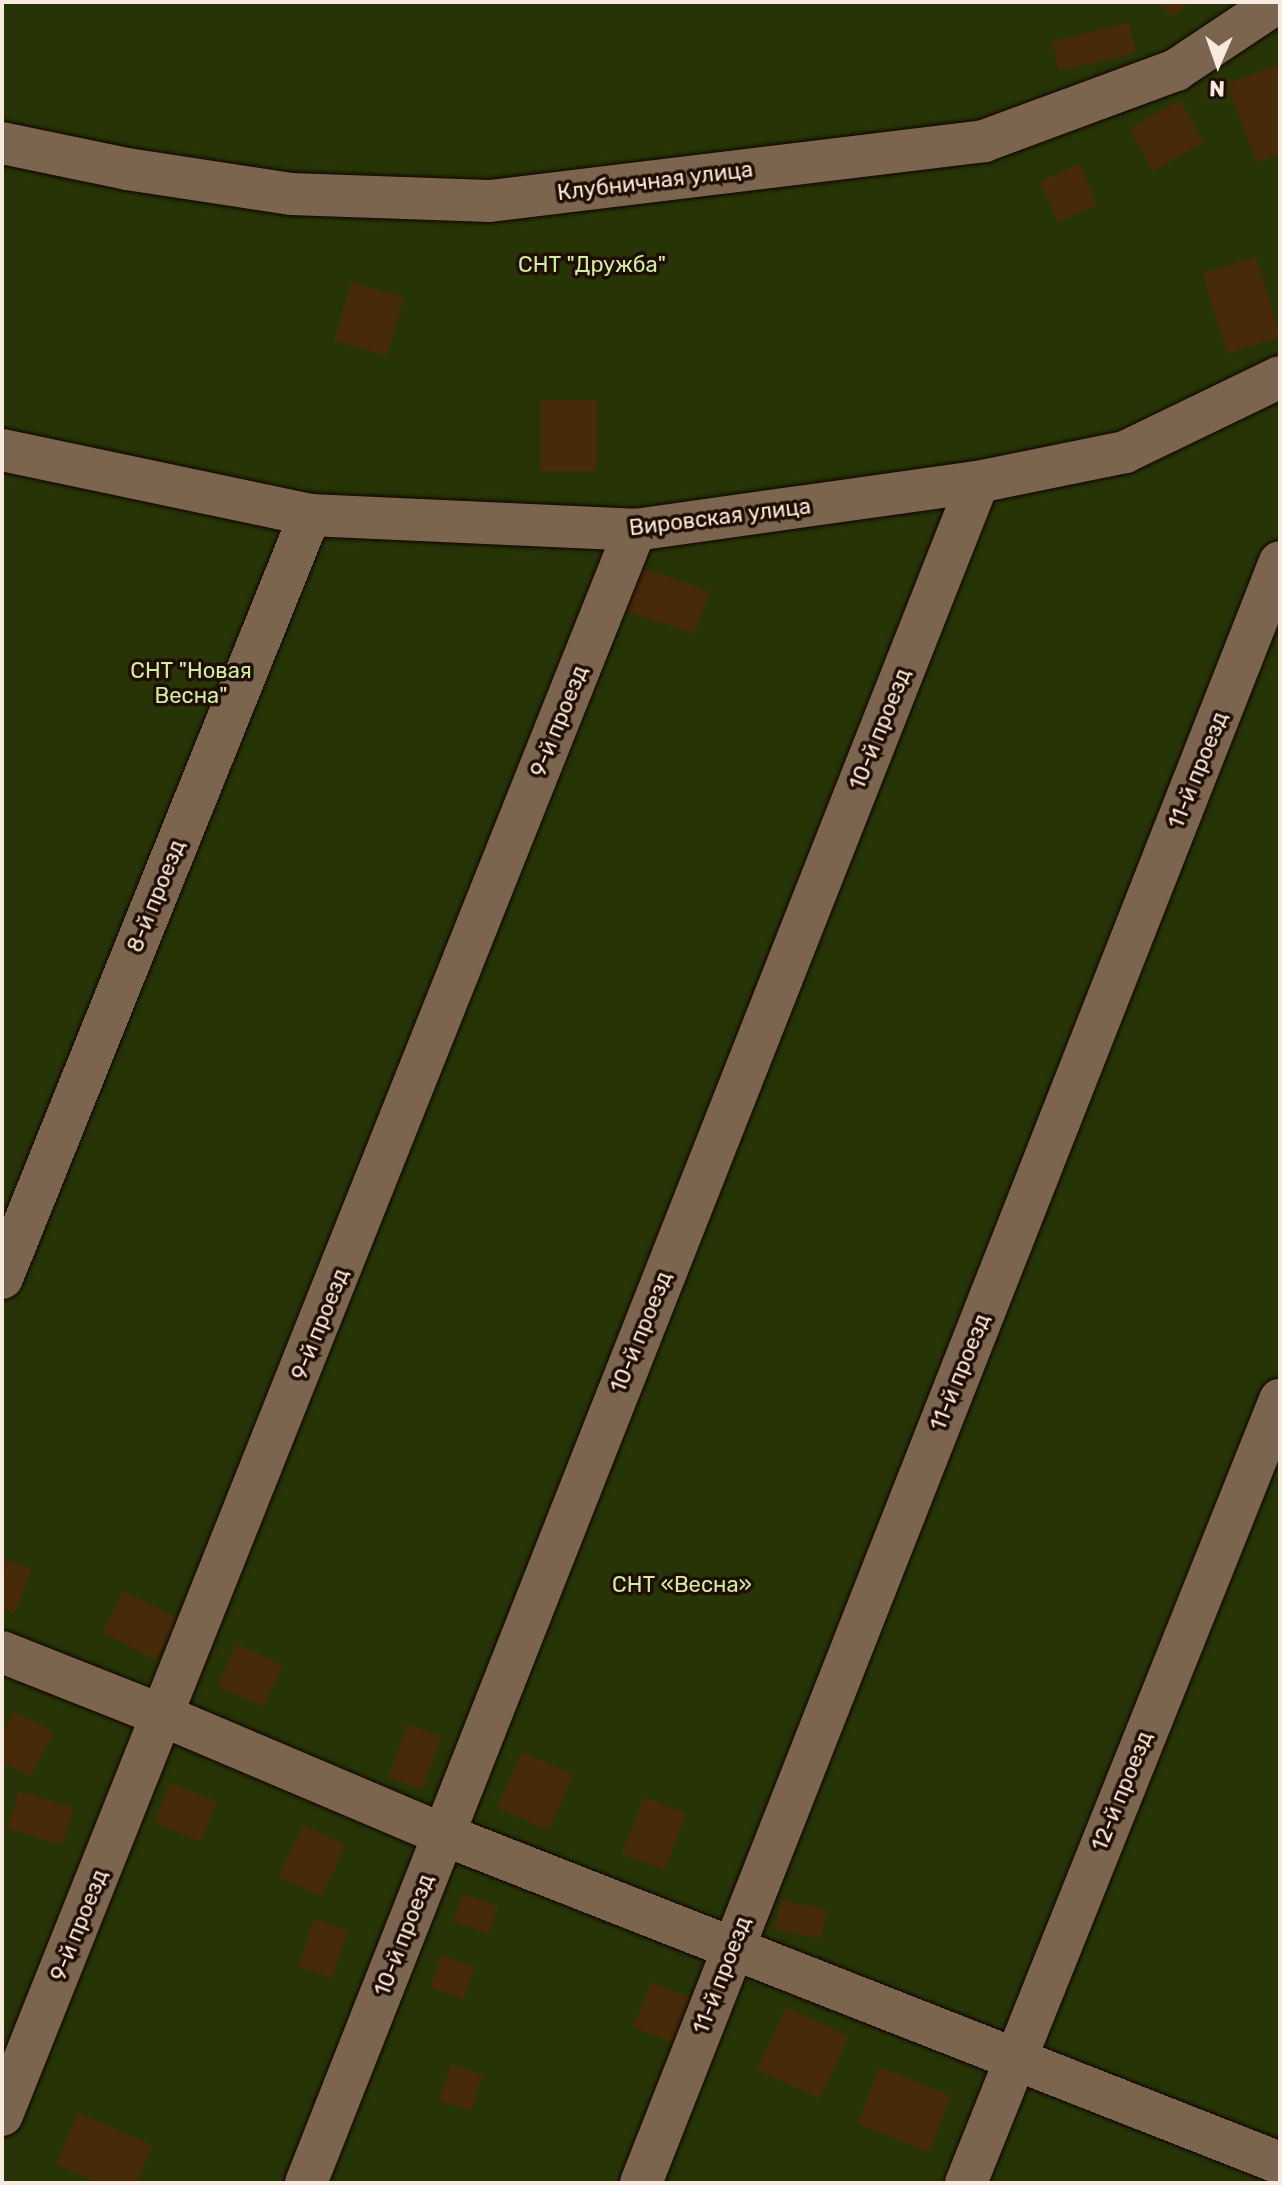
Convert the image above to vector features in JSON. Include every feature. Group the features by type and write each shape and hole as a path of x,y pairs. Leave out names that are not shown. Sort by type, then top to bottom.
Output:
{"street":[{"name":"Клубничная улица","path":"2,143 127,169 291,194 490,201 984,141 1176,70 1278,2"},
{"name":"Вировская улица","path":"2,450 310,515 635,530 978,482 1125,452 1280,377"},
{"name":"10-й проезд","path":"306,2183 978,482"},
{"name":"8-й проезд","path":"2,1278 310,515"},
{"name":"9-й проезд","path":"2,2115 164,1716 635,530"},
{"name":"11-й проезд","path":"641,2183 1280,562"},
{"name":"12-й проезд","path":"966,2183 1280,1400"},
{"path":"2,1652 164,1716 442,1834 1280,2163"}],"green space":[{"name":"СНТ «Весна»","path":"2,2 1280,2 1280,2183 2,2183"}],"building":[{"path":"1159,2 1189,2 1174,17"},
{"path":"1129,23 1136,53 1059,71 1052,41"},
{"path":"1280,64 1280,154 1257,163 1227,84"},
{"path":"1180,100 1204,143 1153,171 1129,128"},
{"path":"1079,164 1097,205 1058,223 1040,181"},
{"path":"1256,257 1280,338 1227,354 1202,273"},
{"path":"351,282 404,297 387,356 334,341"},
{"path":"540,400 597,400 597,471 540,471"},
{"path":"637,566 710,591 695,635 622,609"},
{"path":"5,1559 32,1569 14,1614 2,1609"},
{"path":"124,1591 177,1618 156,1660 103,1633"},
{"path":"237,1644 282,1665 263,1707 218,1686"},
{"path":"14,1711 54,1732 30,1777 2,1762 2,1734"},
{"path":"407,1724 441,1736 422,1790 388,1778"},
{"path":"522,1752 573,1775 548,1831 497,1808"},
{"path":"170,1783 217,1801 201,1841 155,1823"},
{"path":"19,1791 74,1808 62,1845 8,1828"},
{"path":"644,1797 686,1813 664,1870 622,1854"},
{"path":"303,1825 346,1845 322,1897 279,1877"},
{"path":"463,1894 498,1906 489,1933 454,1921"},
{"path":"781,1900 827,1910 821,1939 775,1929"},
{"path":"314,1919 348,1931 332,1978 298,1966"},
{"path":"442,1955 475,1967 463,1999 430,1987"},
{"path":"651,1982 690,1998 672,2042 633,2027"},
{"path":"786,2007 849,2036 819,2099 757,2070"},
{"path":"451,2064 483,2075 471,2111 439,2100"},
{"path":"880,2067 951,2096 929,2152 857,2124"},
{"path":"78,2113 153,2145 137,2183 99,2183 56,2164"}],"park label":[{"name":"СНТ \"Дружба\"","path":"592,265"},
{"name":"СНТ \"Новая Весна\"","path":"191,682"}]}
